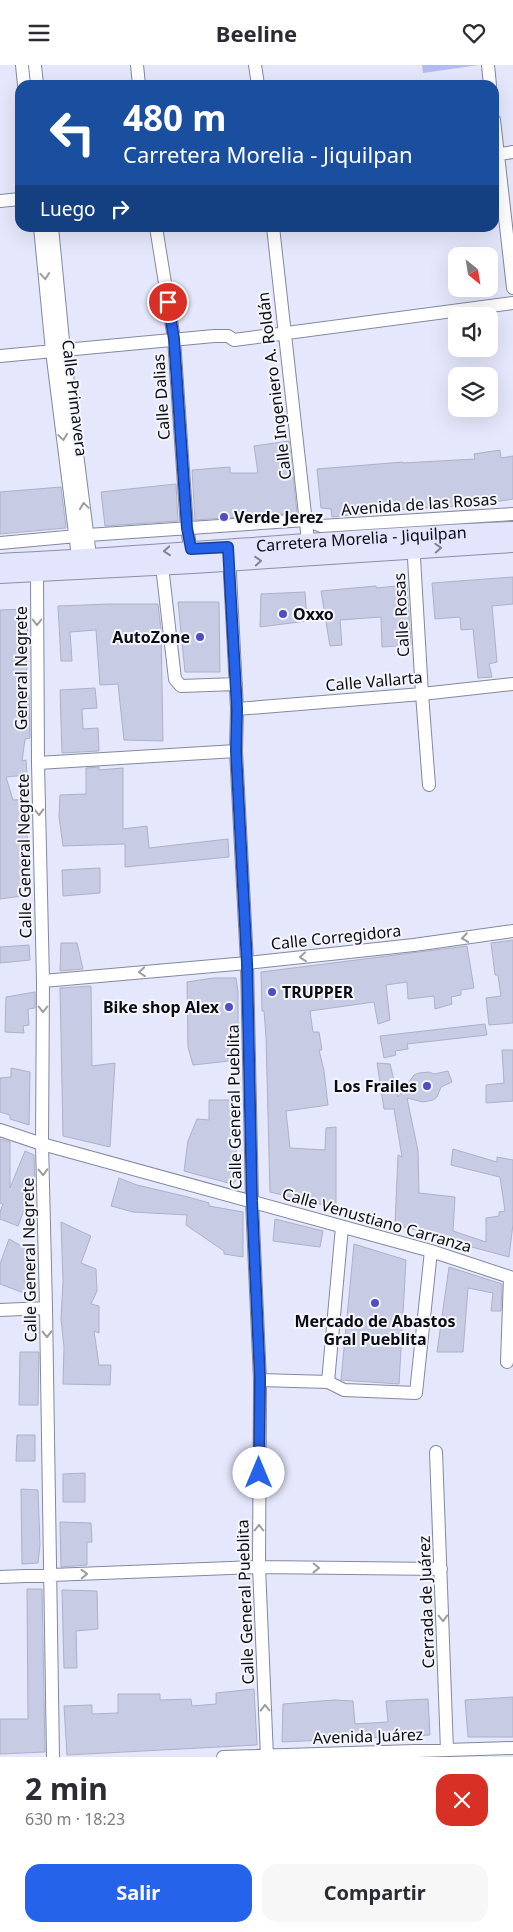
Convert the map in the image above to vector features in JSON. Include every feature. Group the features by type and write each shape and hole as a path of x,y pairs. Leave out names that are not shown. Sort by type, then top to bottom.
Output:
{"main road":[{"name":"Carretera Morelia - Jiquilpan","path":"0,575 37,573 85,565 413,542 513,530"},
{"name":"Carretera Morelia - Jiquilpan","path":"229,555 308,541 513,543"},
{"name":"Carretera Morelia - Jiquilpan","path":"0,562 162,566 192,557"}],"street":[{"path":"22,65 24,80"},
{"path":"35,65 36,80"},
{"path":"137,65 138,80"},
{"path":"255,65 257,80"},
{"path":"488,65 490,80"},
{"path":"499,154 513,152"},
{"path":"499,178 513,288"},
{"path":"0,201 15,200"},
{"name":"Calle Primavera","path":"41,232 85,565"},
{"name":"Calle Primavera","path":"52,232 58,351"},
{"name":"Calle Dalias","path":"157,232 174,339 187,528 192,557"},
{"name":"Calle Ingeniero A. Roldán","path":"274,232 308,541"},
{"path":"0,356 214,336 228,336 234,340 513,303"},
{"name":"Avenida de las Rosas","path":"0,543 306,520 321,526 513,515"},
{"name":"Calle Rosas","path":"413,542 429,785"},
{"name":"Calle General Pueblita","path":"229,555 237,709 236,751 247,963 252,1201 260,1379 259,1567 267,1756"},
{"path":"162,566 174,679 181,686 236,684"},
{"name":"General Negrete","path":"37,573 38,763"},
{"name":"Calle Vallarta","path":"237,709 422,694 513,684"},
{"path":"38,763 236,751"},
{"name":"Calle General Negrete","path":"38,763 43,981 42,1144 53,1757"},
{"name":"Calle Corregidora","path":"43,981 247,963 414,945 513,931"},
{"name":"Calle Venustiano Carranza","path":"0,1130 42,1144 431,1251 512,1277"},
{"path":"328,1382 342,1227"},
{"path":"260,1379 328,1382 344,1391 416,1393 431,1251"},
{"path":"507,1362 512,1277"},
{"path":"0,1310 46,1308"},
{"name":"Cerrada de Juárez","path":"436,1452 441,1569 454,1752"},
{"path":"0,1577 259,1567 441,1569"},
{"name":"Avenida Juárez","path":"223,1757 511,1751"}],"shaded area":[{"path":"422,65 479,65 423,73"}],"building":[{"path":"289,441 297,513 195,520 192,470 230,467 230,473 258,473 254,446"},
{"path":"500,450 501,458 513,456 513,499 477,505 407,509 332,517 331,509 321,508 317,469 403,462 475,459 474,454"},
{"path":"176,484 178,521 105,526 101,492"},
{"path":"61,487 66,528 0,534 0,492"},
{"path":"513,577 513,604 492,606 497,662 489,664 492,677 478,678 473,629 461,630 460,617 435,619 432,583"},
{"path":"407,585 411,645 382,647 381,617 340,620 342,645 330,646 321,591"},
{"name":"Oxxo","path":"305,592 307,621 260,627 261,594"},
{"name":"AutoZone","path":"178,602 219,602 220,672 185,672"},
{"path":"158,604 161,629 163,741 124,740 118,684 100,685 96,630 70,632 72,661 61,661 58,606"},
{"path":"27,609 27,668 18,696 29,695 30,738 25,739 22,761 26,760 27,775 6,777 13,800 29,799 30,808 26,809 30,895 0,899 0,610"},
{"path":"95,688 97,708 82,709 83,729 98,728 99,751 62,753 60,690"},
{"path":"99,767 99,770 123,768 123,829 147,826 149,848 228,839 229,857 125,867 125,844 63,846 59,817 60,795 86,794 86,768"},
{"path":"100,868 100,893 63,896 62,870"},
{"path":"513,940 513,1023 489,1025 486,998 501,996 498,975 495,975 491,943"},
{"path":"61,943 77,943 83,969 60,971"},
{"path":"29,945 30,960 0,963 0,947"},
{"path":"467,946 474,988 461,990 461,995 451,997 452,1004 435,1009 434,996 408,999 407,982 386,985 390,1020 378,1024 374,1002 310,1011 313,1032 319,1032 322,1050 319,1050 324,1071 328,1105 286,1111 290,1148 325,1150 326,1128 336,1127 336,1208 270,1192 266,1037 264,1011 262,1011 261,972"},
{"path":"213,978 236,978 238,992 238,1060 193,1065 188,1047 187,982"},
{"path":"91,986 92,1066 115,1063 110,1147 63,1136 60,988"},
{"path":"35,992 35,1008 28,1009 29,1025 23,1026 24,1033 5,1032 6,997"},
{"path":"485,1024 487,1035 407,1044 408,1049 395,1051 396,1055 384,1058 380,1036"},
{"path":"502,1050 513,1050 513,1101 486,1103 486,1085 504,1083"},
{"path":"377,1063 390,1064 398,1097 414,1075 448,1071 452,1082 441,1087 437,1097 433,1100 423,1102 407,1098 418,1151 419,1193 455,1197 453,1231 486,1242 486,1218 499,1216 499,1212 505,1211 500,1177 451,1165 453,1149 497,1162 497,1157 513,1160 513,1224 509,1257 431,1236 431,1233 395,1225 398,1155 402,1157 394,1109 384,1109"},
{"path":"11,1068 30,1072 29,1125 10,1119 10,1115 0,1112 0,1078 11,1077"},
{"path":"209,1100 233,1100 238,1179 232,1184 184,1171 188,1141 197,1119 209,1120"},
{"path":"0,1139 10,1142 10,1188 25,1151 34,1155 35,1187 32,1195 30,1194 18,1226 0,1219 3,1204 0,1203"},
{"path":"119,1178 137,1185 209,1203 209,1206 243,1212 243,1257 224,1254 224,1251 186,1225 187,1215 133,1212 111,1206"},
{"path":"275,1219 323,1231 320,1247 273,1241"},
{"path":"61,1222 91,1236 81,1263 96,1269 97,1291 91,1304 99,1306 99,1333 94,1331 99,1365 111,1365 110,1385 63,1384"},
{"path":"9,1239 32,1252 24,1281 31,1283 32,1296 0,1284 0,1264"},
{"path":"354,1244 406,1260 399,1384 341,1380"},
{"path":"449,1267 502,1284 501,1311 491,1311 493,1293 468,1288 463,1352 437,1352"},
{"path":"20,1352 39,1352 38,1405 19,1405"},
{"path":"17,1435 35,1435 35,1461 16,1461"},
{"path":"85,1473 85,1502 63,1502 63,1474"},
{"path":"21,1489 38,1490 40,1545 38,1563 22,1564"},
{"path":"60,1522 91,1523 92,1542 87,1542 87,1565 61,1567"},
{"path":"27,1589 42,1589 45,1752 0,1754 0,1719 28,1719"},
{"path":"62,1590 97,1591 98,1629 76,1631 77,1668 64,1668"},
{"path":"254,1689 257,1745 67,1755 64,1706 92,1705 92,1714 118,1713 118,1694 160,1694 160,1700 191,1699 192,1706 216,1704 216,1693"},
{"path":"513,1697 513,1737 468,1737 465,1700"},
{"path":"428,1699 430,1735 282,1742 283,1704 334,1700 353,1701 355,1724 388,1722 386,1701"}],"place":[{"name":"Verde Jerez","path":"224,517"},
{"name":"Oxxo","path":"283,614"},
{"name":"AutoZone","path":"200,637"},
{"name":"TRUPPER","path":"272,992"},
{"name":"Bike shop Alex","path":"229,1007"},
{"name":"Los Frailes","path":"427,1086"},
{"name":"Mercado de Abastos Gral Pueblita","path":"375,1303"}],"route":[{"path":"168,302 174,339 187,528 191,549 228,547 237,709 236,751 247,963 252,1201 260,1379 259,1473"}]}
